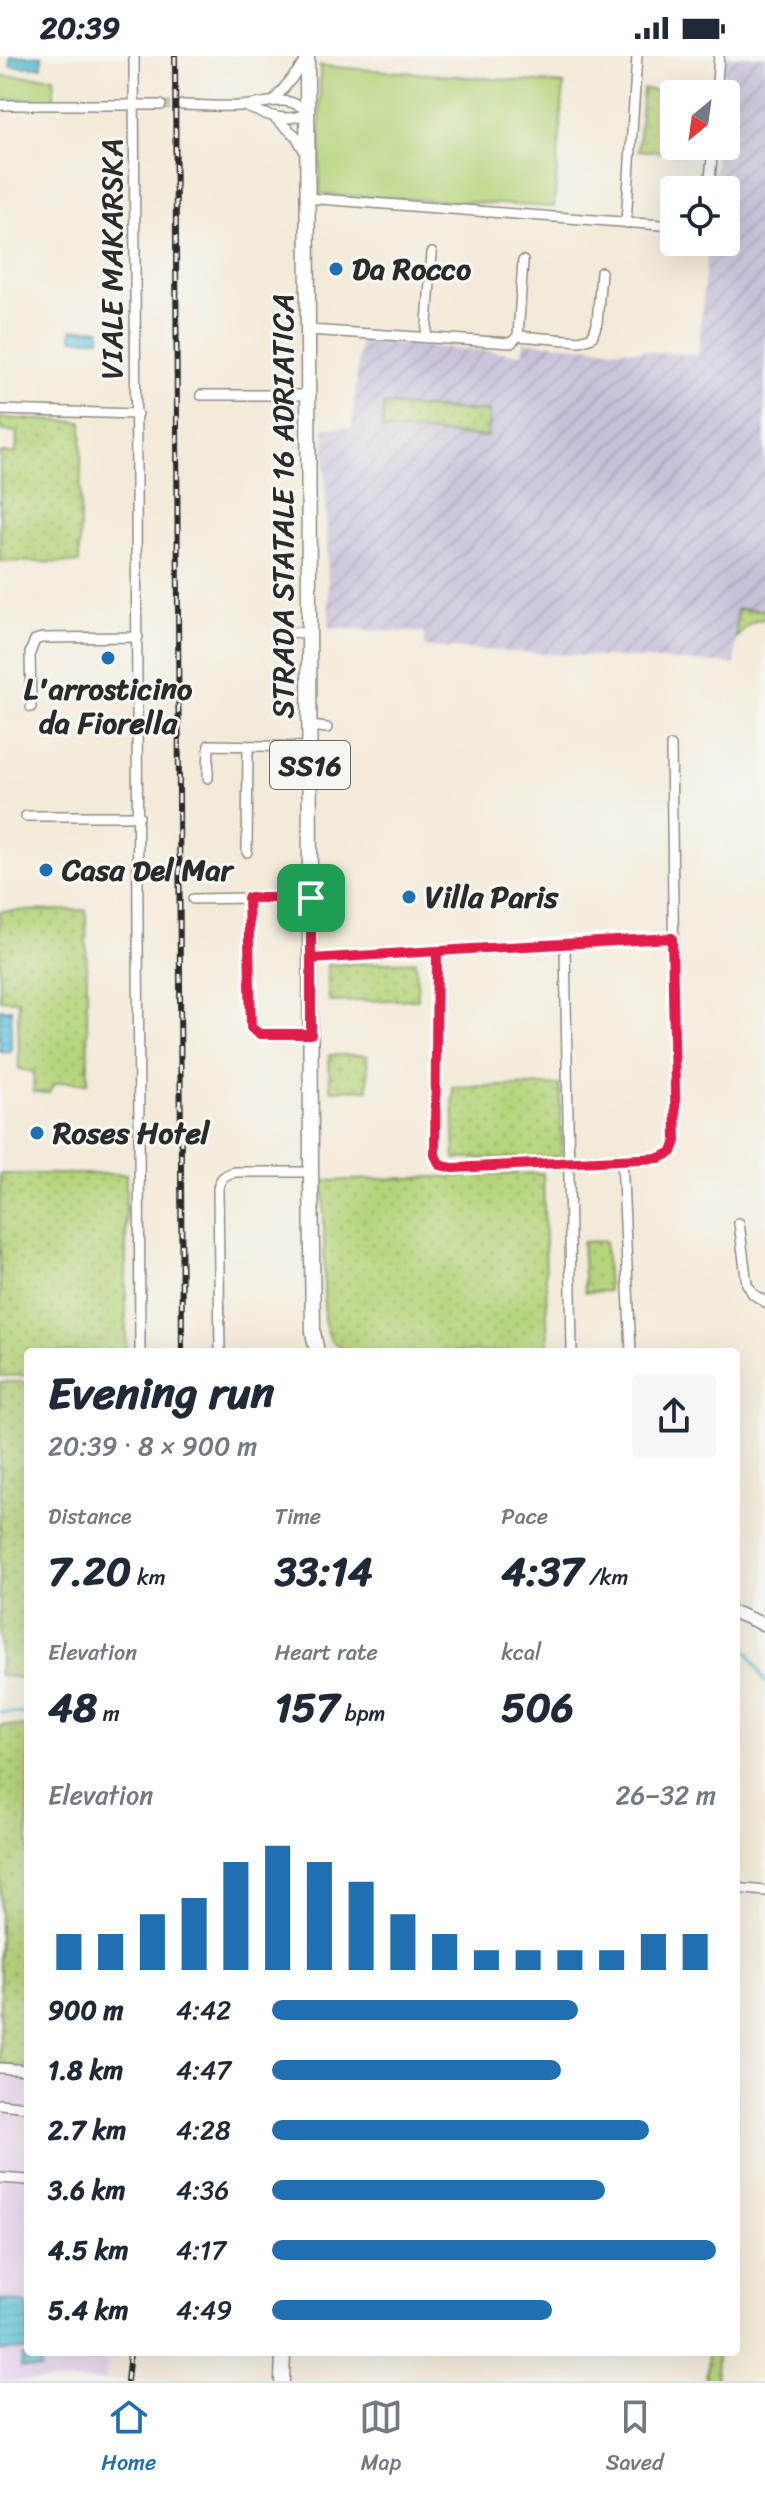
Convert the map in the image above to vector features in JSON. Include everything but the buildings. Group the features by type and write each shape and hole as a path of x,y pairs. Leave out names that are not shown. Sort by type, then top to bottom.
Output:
{"main road":[{"name":"SS16","path":"307,58 308,112"},
{"name":"STRADA STATALE 16 ADRIATICA","path":"308,112 311,1172 313,1332 316,1348"},
{"path":"313,1332 324,1348"},
{"path":"282,2381 283,2356"}],"street":[{"name":"VIALE MAKARSKA","path":"134,56 140,1348"},
{"path":"626,223 637,56"},
{"path":"717,80 719,56"},
{"path":"275,99 307,58"},
{"path":"182,105 244,106 275,99 298,104 308,112"},
{"path":"0,105 161,105"},
{"path":"244,106 273,117 301,141 308,157"},
{"path":"273,117 294,117 308,112"},
{"path":"306,198 660,225"},
{"path":"426,338 432,253"},
{"path":"308,330 511,343 516,338 523,261"},
{"path":"516,338 580,341 592,337 596,327 601,272"},
{"path":"201,395 308,395"},
{"name":"VIALE MAKARSKA","path":"0,410 137,414"},
{"path":"282,632 311,633"},
{"path":"31,707 30,650 35,640 138,637"},
{"path":"310,726 327,728"},
{"path":"208,778 209,745 310,747"},
{"path":"247,852 248,746"},
{"path":"437,951 435,1155 438,1163 453,1168 663,1157 670,1154 675,1147 671,746"},
{"path":"26,816 139,816"},
{"path":"248,898 251,1028 260,1034 311,1034"},
{"path":"193,899 311,898"},
{"path":"311,959 672,938"},
{"path":"565,944 572,1348"},
{"path":"622,1159 631,1348"},
{"path":"220,1348 220,1180 235,1172 311,1172"},
{"path":"739,1223 747,1284 753,1294 765,1302"},
{"path":"740,1614 762,1620"},
{"path":"740,1888 765,1891"},
{"path":"0,2068 24,2070"},
{"path":"0,2104 24,2107"},
{"path":"0,2178 24,2180"}],"shaded area":[{"path":"725,56 765,56 765,610 737,610 735,664 424,647 424,633 329,628 324,427 352,428 360,341 522,354 524,342 698,355 707,256 740,256 740,176 714,176 716,160 740,160 740,80 723,80"},
{"path":"0,2064 24,2067 24,2356 108,2356 105,2381 0,2381"}],"green space":[{"path":"320,66 564,84 554,207 320,194"},
{"path":"1,76 54,77 54,100 1,99"},
{"path":"643,89 660,91 660,152 638,150"},
{"path":"384,405 489,412 487,437 382,429"},
{"path":"0,418 82,422 79,563 0,561 0,453 16,453 17,432 0,430"},
{"path":"737,609 765,610 765,618 750,623 736,638"},
{"path":"86,910 88,1083 60,1082 53,1085 49,1093 33,1092 34,1072 19,1069 18,1000 0,999 0,911"},
{"path":"416,961 418,999 329,1002 327,965"},
{"path":"329,1055 367,1055 368,1089 330,1090"},
{"path":"560,1085 562,1157 455,1159 453,1087"},
{"path":"543,1173 548,1348 342,1348 331,1341 324,1321 324,1181"},
{"path":"0,1174 126,1174 126,1348 24,1348 24,1375 0,1376"},
{"path":"605,1241 608,1291 585,1292 582,1242"},
{"path":"0,1382 24,1382 24,1678 0,1675"},
{"path":"0,1725 24,1727 24,2067 0,2064"},
{"path":"708,2356 717,2356 716,2381 706,2381"}],"water":[{"path":"10,56 42,56 42,67 10,66"},
{"path":"72,329 100,329 100,339 72,339"},
{"path":"0,1009 11,1009 11,1052 0,1052"},
{"path":"0,2299 24,2303 24,2350 0,2351"},
{"path":"22,2356 42,2358 41,2370 21,2368"}],"waterway":[{"path":"740,1647 748,1651 765,1682"},
{"path":"0,1712 24,1714"}],"tunnel":[{"path":"161,105 182,105"}],"railway":[{"path":"175,56 182,1348"},
{"path":"127,2381 130,2356"}],"place":[{"name":"Da Rocco","path":"336,269"},
{"name":"L'arrosticino da Fiorella","path":"108,658"},
{"name":"Casa Del Mar","path":"46,870"},
{"name":"Villa Paris","path":"409,897"},
{"name":"Roses Hotel","path":"37,1133"}],"route":[{"path":"311,898 248,898 251,1028 260,1034 311,1034 311,959 437,951 435,1155 440,1165 453,1168 660,1158 672,1152 676,1141 672,938 437,951 374,955 311,959 311,898"}]}
